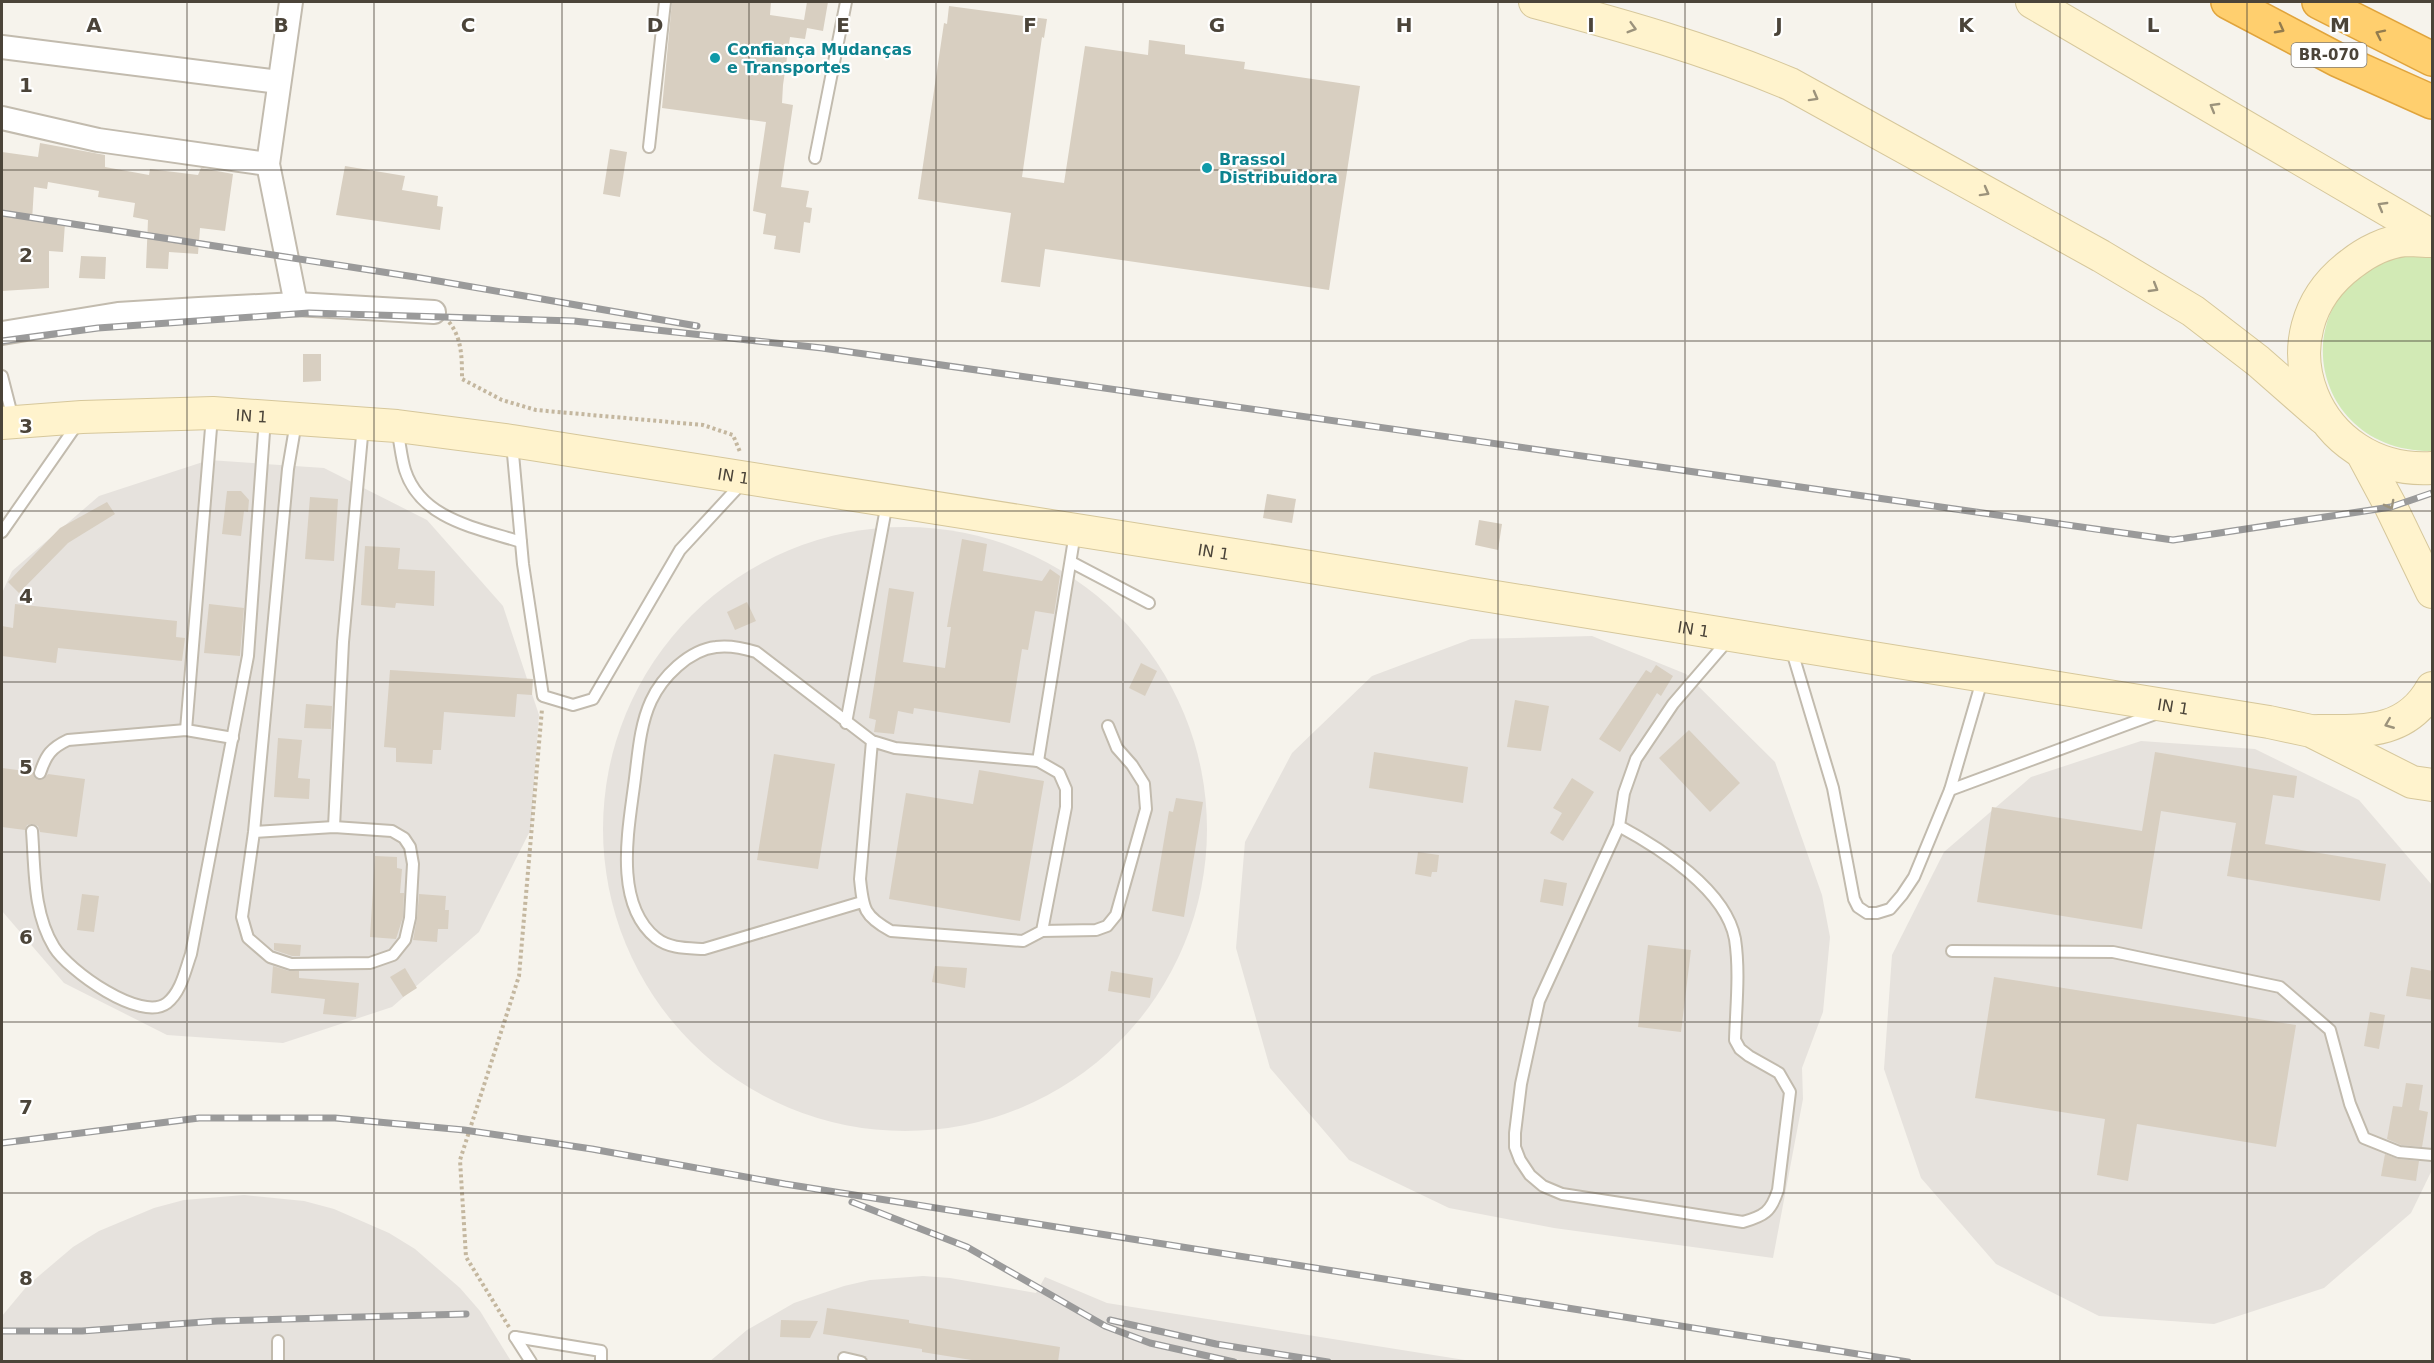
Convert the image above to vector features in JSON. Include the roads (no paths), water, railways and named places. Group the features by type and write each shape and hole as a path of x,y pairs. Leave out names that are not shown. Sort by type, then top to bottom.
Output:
{"highway":[{"name":"BR-070","path":"2228,2 2338,60 2433,102"},
{"name":"BR-070","path":"2319,2 2433,59"}],"street":[{"path":"291,2 268,164 297,304"},
{"path":"1535,2 1689,45 1790,84 2101,256 2193,311 2258,360 2323,418 2340,438 2361,453 2395,466 2433,468"},
{"path":"2032,2 2433,236"},
{"path":"2,47 279,82"},
{"path":"2,118 98,140 268,164"},
{"path":"2323,418 2308,382 2307,373 2305,344 2314,307 2336,275 2366,252 2403,240 2433,241"},
{"path":"2,333 118,314 297,304 423,309 434,312"},
{"name":"IN 1","path":"8,423 82,417 213,413 297,421 396,426 512,441 1983,676 2311,732 2426,790"},
{"path":"2361,453 2391,507 2433,592"},
{"path":"2311,732 2369,732 2394,724 2424,702 2433,688"}],"lane":[{"path":"649,147 665,2"},
{"path":"815,158 846,2"},
{"path":"2,376 8,423"},
{"path":"186,730 213,413"},
{"path":"2,532 82,417"},
{"path":"32,831 39,913 55,948 93,984 122,1000 144,1007 165,1005 177,994 191,954 248,656 265,418"},
{"path":"254,832 334,827 392,831 404,838 410,847 413,864 410,918 405,940 393,955 370,963 291,964 270,957 248,938 242,917 254,832 288,469 297,421"},
{"path":"334,827 343,642 363,424"},
{"path":"396,426 405,471 419,497 443,517 521,542"},
{"path":"512,441 521,542 543,696 573,705 593,699 680,550 746,478"},
{"path":"846,723 888,500"},
{"path":"1038,761 1076,530"},
{"path":"1071,562 1149,603"},
{"path":"1619,826 1667,856 1717,900 1729,918 1735,938 1737,965 1735,1040 1740,1049 1749,1056 1779,1073 1787,1083 1790,1092 1778,1190 1773,1206 1755,1218 1743,1222 1562,1194 1543,1186 1530,1175 1515,1147 1521,1084 1539,1001 1619,826 1624,793 1636,759 1673,704 1732,636"},
{"path":"1790,645 1833,788 1850,884 1858,907 1867,913 1890,909 1914,877 1950,790 1983,676"},
{"path":"862,902 704,948 678,948 657,939 651,932 640,919 630,891 626,845 642,729 651,700 668,674 683,663 714,647 737,646 756,652 846,723 873,741 895,748 1038,761 1059,773 1066,789 1066,807 1042,931"},
{"path":"1950,790 2173,707"},
{"path":"873,741 860,879 862,902 872,920 891,931 1023,941 1042,931 1096,930 1107,926 1116,915 1146,809 1144,784 1118,748 1108,726"},
{"path":"40,773 45,757 54,747 68,740 186,730 233,738"},
{"path":"1952,951 2113,952 2280,987 2330,1030 2350,1104 2364,1138 2398,1152 2433,1155"},
{"path":"531,1362 515,1337 601,1351 601,1362"},
{"path":"278,1341 278,1362"},
{"path":"844,1358 861,1362"}],"railway":[{"path":"2,213 415,277 697,326"},
{"path":"2,341 98,328 309,313 574,321 822,348 2173,540 2391,507 2432,493"},
{"path":"2,1143 199,1118 335,1118 464,1130 592,1149 785,1184 1908,1362"},
{"path":"852,1202 967,1247 1105,1326 1150,1343 1234,1362"},
{"path":"2,1331 82,1331 217,1321 466,1314"},
{"path":"1110,1320 1216,1344 1328,1362"}],"place":[{"name":"Confiança Mudanças e Transportes","path":"715,58"},
{"name":"Brassol Distribuidora","path":"1207,168"}]}
